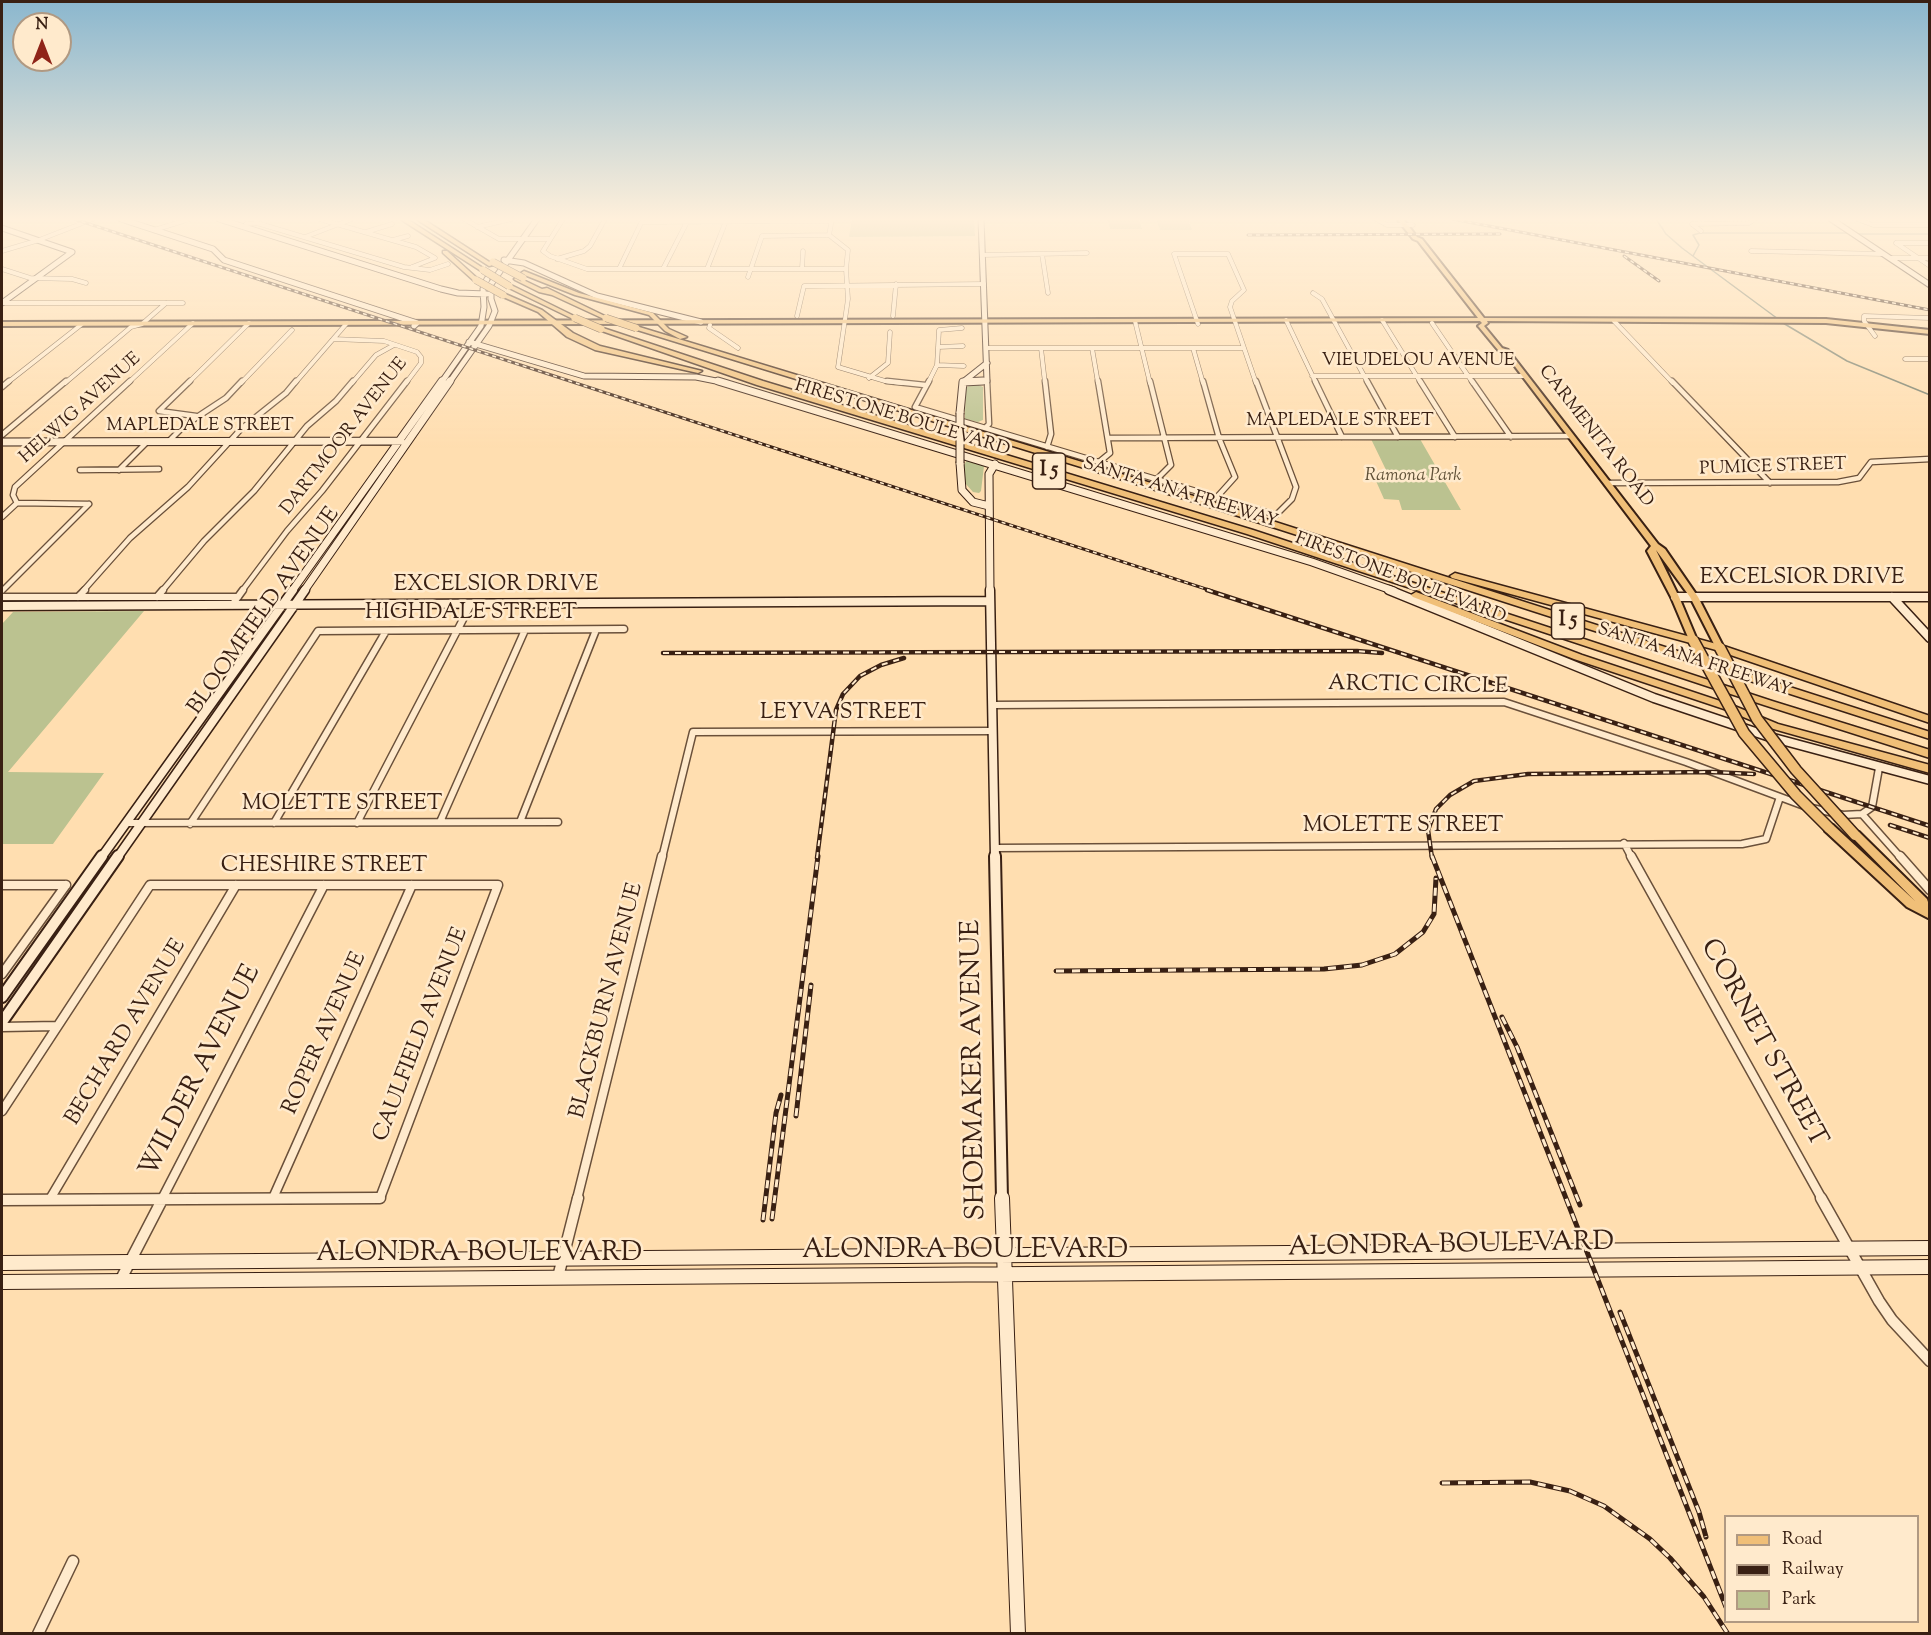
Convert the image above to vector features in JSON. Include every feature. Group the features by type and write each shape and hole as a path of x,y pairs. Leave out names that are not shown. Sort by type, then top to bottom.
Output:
{"highway":[{"path":"504,295 540,311 577,339 615,354 733,379 848,411"},
{"name":"SANTA ANA FREEWAY","path":"528,295 601,329 677,356 848,411 1250,532 1929,754"},
{"name":"SANTA ANA FREEWAY","path":"557,295 606,318 690,347 1207,503 1929,736"},
{"path":"582,295 651,314 659,323 676,334 778,367 817,381 828,388"},
{"path":"690,347 717,359 1214,510 1929,741"},
{"path":"677,356 688,357 1209,514 1701,676 1929,748"},
{"path":"1207,503 1284,523 1469,580 1720,648 1929,720"},
{"path":"1250,532 1355,570 1578,657 1728,707 1774,726 1929,769"}],"main road":[{"name":"CARMENITA ROAD","path":"1463,295 1509,349 1506,351 1524,376 1655,546 1662,551 1694,597 1757,719 1796,770 1855,835 1923,902 1927,913"},
{"path":"80,326 781,323 800,321 985,323 1791,320 1929,330"},
{"path":"1383,322 1483,321"},
{"path":"659,323 710,325 760,323"},
{"path":"2,326 192,325"},
{"name":"CARMENITA ROAD","path":"1655,546 1651,551 1675,597 1693,640 1728,707 1768,763 1829,828 1911,904 1927,913"}],"street":[{"path":"329,295 415,324"},
{"path":"482,324 483,295"},
{"path":"491,295 495,310 491,323"},
{"path":"595,295 701,322"},
{"path":"800,321 803,295"},
{"path":"847,295 838,367 869,378 925,385 937,365 939,329 962,328"},
{"path":"893,316 895,295"},
{"path":"984,295 989,424 985,428"},
{"path":"1188,295 1197,322"},
{"path":"1238,295 1230,305 1278,438"},
{"path":"1316,295 1322,299 1398,437"},
{"path":"2,303 183,303"},
{"path":"2,435 131,327 142,324 166,303"},
{"path":"1875,336 1863,318 1865,316 1929,318"},
{"path":"1614,321 1770,483"},
{"path":"1135,322 1171,465 1157,479"},
{"path":"1287,322 1342,437"},
{"path":"1383,322 1455,437"},
{"name":"BLOOMFIELD AVENUE","path":"2,997 282,605 473,343 491,323"},
{"path":"1432,323 1511,437"},
{"name":"BLOOMFIELD AVENUE","path":"401,443 409,438 473,343 482,324"},
{"name":"HELWIG AVENUE","path":"2,517 17,503 13,495 15,487 192,325"},
{"path":"196,416 159,411 248,325"},
{"path":"78,597 130,538 188,487 249,421 286,393 346,325"},
{"path":"710,325 709,328 738,348"},
{"path":"2,387 80,326"},
{"path":"168,442 196,416 226,398 292,330"},
{"path":"869,378 888,363 890,332"},
{"name":"DARTMOOR AVENUE","path":"232,605 421,363 421,357 417,352 384,341 333,339"},
{"name":"FIRESTONE BOULEVARD","path":"473,343 584,376 696,377 732,384 1312,562 1413,598 1654,698 1770,737 1929,780"},
{"path":"157,597 204,541 254,491 308,426 336,401 376,355 394,345"},
{"path":"938,346 963,346"},
{"path":"986,348 1244,348"},
{"path":"1041,348 1051,434 1047,447"},
{"path":"1092,348 1110,453 1099,462"},
{"path":"1193,348 1219,438 1234,477 1216,497"},
{"path":"1905,359 1929,359"},
{"path":"987,363 963,382 960,413 960,463 961,487 973,502 989,503"},
{"path":"937,365 964,366"},
{"name":"VIEUDELOU AVENUE","path":"1312,376 1524,376"},
{"path":"963,382 987,381"},
{"name":"FIRESTONE BOULEVARD","path":"925,385 915,405 918,408 1276,515 1292,499 1296,487 1278,438"},
{"name":"MAPLEDALE STREET","path":"1108,438 1571,436"},
{"name":"MAPLEDALE STREET","path":"2,442 359,441 401,443"},
{"path":"119,470 147,442"},
{"name":"BLOOMFIELD AVENUE","path":"2,1022 292,605 391,456"},
{"name":"PUMICE STREET","path":"1607,483 1850,481 1864,474 1866,466 1871,462 1929,459"},
{"name":"SHOEMAKER AVENUE","path":"995,464 990,471 989,503 992,705 1004,1276 1018,1634"},
{"path":"80,470 159,469"},
{"path":"2,591 88,504 17,503"},
{"path":"2,597 238,597"},
{"name":"EXCELSIOR DRIVE","path":"1675,597 1929,597"},
{"path":"1892,597 1929,638"},
{"name":"EXCELSIOR DRIVE","path":"2,606 990,601"},
{"path":"357,823 471,604"},
{"name":"HIGHDALE STREET","path":"190,824 318,631 624,629"},
{"path":"440,822 525,630"},
{"path":"520,822 596,630"},
{"path":"274,823 386,631"},
{"name":"ARCTIC CIRCLE","path":"992,705 1504,702 1686,762 1780,798 1843,815 1862,814"},
{"name":"LEYVA STREET","path":"693,732 993,731"},
{"name":"BLACKBURN AVENUE","path":"558,1278 693,732"},
{"path":"1879,768 1872,807 1862,814 1929,890"},
{"name":"MOLETTE STREET","path":"995,848 1755,843 1766,838 1770,831 1780,798"},
{"name":"MOLETTE STREET","path":"127,823 558,822"},
{"name":"CORNET STREET","path":"1624,843 1892,1320 1929,1361"},
{"path":"2,885 66,885 2,974"},
{"name":"CHESHIRE STREET","path":"57,1026 150,885 498,885"},
{"name":"BECHARD AVENUE","path":"50,1199 236,885"},
{"name":"WILDER AVENUE","path":"120,1281 324,885"},
{"name":"ROPER AVENUE","path":"273,1198 412,885"},
{"name":"CAULFIELD AVENUE","path":"273,1198 380,1198 498,885"},
{"path":"2,1027 57,1026"},
{"path":"2,1111 57,1026"},
{"path":"2,1200 273,1198"},
{"name":"ALONDRA BOULEVARD","path":"2,1263 1929,1248"},
{"path":"1468,1251 1473,1271"},
{"name":"ALONDRA BOULEVARD","path":"2,1282 1929,1267"},
{"path":"38,1634 73,1561"}],"green space":[{"path":"977,384 983,387 983,420 978,422 965,419 966,387"},
{"name":"Ramona Park","path":"1371,439 1420,439 1461,510 1402,510 1399,500 1384,499 1372,472 1387,472"},
{"path":"967,460 984,466 979,493 973,492 965,483 964,465"},
{"path":"144,611 8,772 104,773 53,844 2,844 2,624 13,612"}],"waterway":[{"path":"1746,295 1778,319"},
{"path":"1783,323 1847,361 1930,395"}],"railway":[{"path":"307,295 1212,591"},
{"path":"1853,295 1930,310"},
{"path":"1207,590 1930,826"},
{"path":"663,653 1357,651 1382,653"},
{"path":"817,858 836,710 843,694 860,676 881,665 904,658"},
{"path":"1432,858 1428,830 1436,809 1450,795 1474,781 1528,774 1712,772 1754,774"},
{"path":"1890,825 1930,838"},
{"path":"772,1219 818,856"},
{"path":"1432,856 1724,1602"},
{"path":"1056,971 1324,969 1362,965 1395,954 1423,932 1434,914 1436,878"},
{"path":"796,1116 811,985"},
{"path":"1502,1017 1517,1047 1580,1205"},
{"path":"763,1220 776,1113 781,1095"},
{"path":"1620,1312 1699,1512 1706,1537"},
{"path":"1442,1483 1530,1482 1570,1491 1604,1506 1650,1539 1670,1558 1704,1597 1728,1634"}]}
